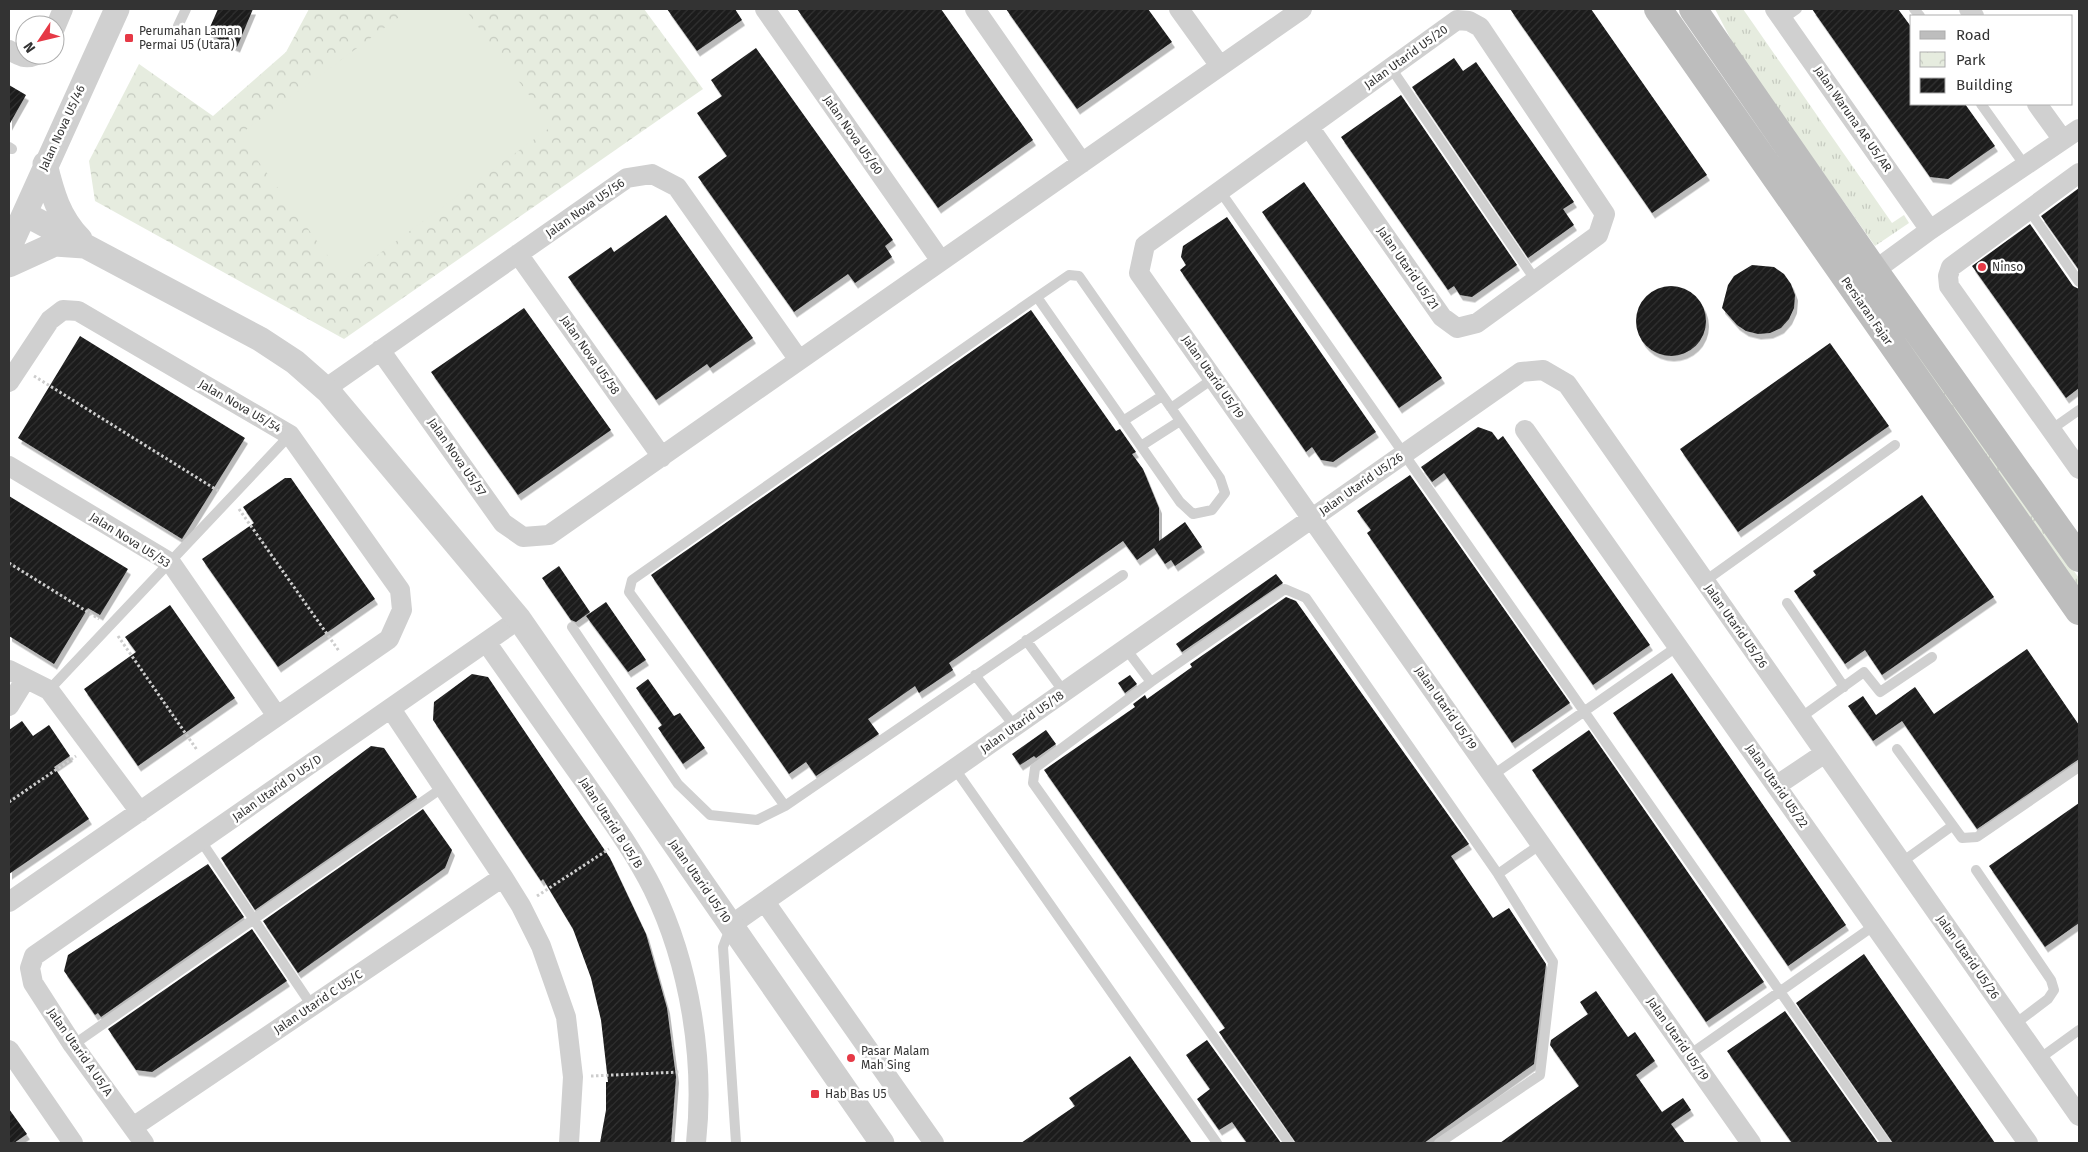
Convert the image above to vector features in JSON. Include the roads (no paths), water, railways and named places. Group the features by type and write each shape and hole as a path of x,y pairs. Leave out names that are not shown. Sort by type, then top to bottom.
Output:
{"main road":[{"name":"Persiaran Fajar","path":"1658,9 2079,611"},
{"path":"1694,9 1874,270 2079,558"}],"street":[{"name":"Jalan Nova U5/46","path":"9,248 45,164 117,9"},
{"name":"Jalan Nova U5/60","path":"765,9 942,261"},
{"path":"974,9 1082,163"},
{"path":"1179,9 1220,66"},
{"path":"662,457 1302,9"},
{"name":"Jalan Waruna AR U5/AR","path":"1785,12 1930,230"},
{"name":"Jalan Utarid U5/20","path":"1139,273 1145,245 1457,20 1469,21 1480,27 1605,214 1598,235 1536,281"},
{"path":"1851,287 1930,230 2071,135 2038,105"},
{"name":"Jalan Utarid U5/21","path":"1309,127 1442,317 1457,328 1477,323 1536,281"},
{"path":"45,164 53,199 68,228 87,246"},
{"path":"2079,173 1951,267 1948,276 1949,286 2079,469"},
{"name":"Jalan Nova U5/56","path":"325,388 627,178 652,174 677,187 799,360"},
{"path":"25,214 87,246"},
{"path":"9,265 55,244 87,246"},
{"name":"Jalan Utarid U5/10","path":"87,246 260,339 295,362 325,388 519,619 882,1143"},
{"name":"Jalan Nova U5/58","path":"518,254 662,457"},
{"name":"Jalan Utarid U5/19","path":"1139,273 1751,1143"},
{"name":"Jalan Nova U5/54","path":"14,374 50,320 63,310 78,311 290,435 400,590 402,610 389,639 277,716"},
{"name":"Jalan Nova U5/57","path":"380,350 503,523 523,537 549,535 662,457"},
{"name":"Jalan Utarid U5/26","path":"1312,518 1521,372 1543,370 1567,384 2079,1116"},
{"name":"Jalan Utarid U5/22","path":"1525,430 2028,1143"},
{"name":"Jalan Nova U5/53","path":"9,466 171,563 277,716"},
{"name":"Jalan Utarid U5/18","path":"731,926 1312,518"},
{"name":"Jalan Utarid D U5/D","path":"34,956 519,619"},
{"name":"Jalan Utarid B U5/B","path":"486,642 624,839 654,890 674,944 689,1000 698,1072 696,1143"},
{"path":"9,706 17,675 49,690 140,812"},
{"path":"391,709 503,877 521,906 541,946 566,1017 573,1077 569,1143"},
{"path":"9,902 277,716"},
{"path":"1776,786 1825,753"},
{"name":"Jalan Utarid C U5/C","path":"138,1135 312,1006 503,877"},
{"path":"765,902 884,1069 934,1143"},
{"name":"Jalan Utarid A U5/A","path":"34,956 30,968 33,984 73,1045 138,1135"},
{"path":"9,1050 73,1143"}],"lane":[{"path":"178,26 186,9"},
{"path":"1391,68 1536,281"},
{"path":"1982,105 2026,167"},
{"path":"1220,191 1886,1143"},
{"path":"2029,210 2079,282"},
{"path":"785,806 629,592 632,580 1037,297 1069,275 1079,276 1220,478 1224,493 1212,510 1193,514 1180,502 1037,297"},
{"path":"1171,408 1214,378"},
{"path":"1123,422 1162,396"},
{"path":"2052,429 2079,410"},
{"path":"1141,446 1180,421"},
{"path":"49,690 290,435"},
{"path":"1705,581 1895,445"},
{"path":"572,627 678,784 710,814 757,820 785,806 1123,575"},
{"path":"1289,1143 1033,783 1035,768 1151,682 1285,589 1306,598 1498,874 1553,962 1540,1075 1439,1143"},
{"path":"1787,603 1844,686"},
{"path":"1026,640 1064,692"},
{"path":"1493,775 1678,646"},
{"path":"1126,649 1151,682"},
{"path":"1800,718 1866,672 1878,690 1883,692 1932,656"},
{"path":"975,675 1015,727"},
{"path":"1897,749 1962,838 1977,837 2079,767"},
{"path":"955,769 1217,1143"},
{"path":"73,1045 442,788"},
{"path":"1902,862 1952,826"},
{"path":"201,840 312,1006"},
{"path":"1498,874 1542,844"},
{"path":"1976,870 2051,980 2054,990 2048,999 2015,1024"},
{"path":"1689,1055 1874,925"},
{"path":"731,926 723,947 736,1143"},
{"path":"2039,1059 2079,1030"}],"place":[{"name":"Perumahan Laman Permai U5 (Utara)","path":"129,38"},
{"name":"Ninso","path":"1982,267"},
{"name":"Pasar Malam Mah Sing","path":"851,1058"},
{"name":"Hab Bas U5","path":"815,1094"}]}
